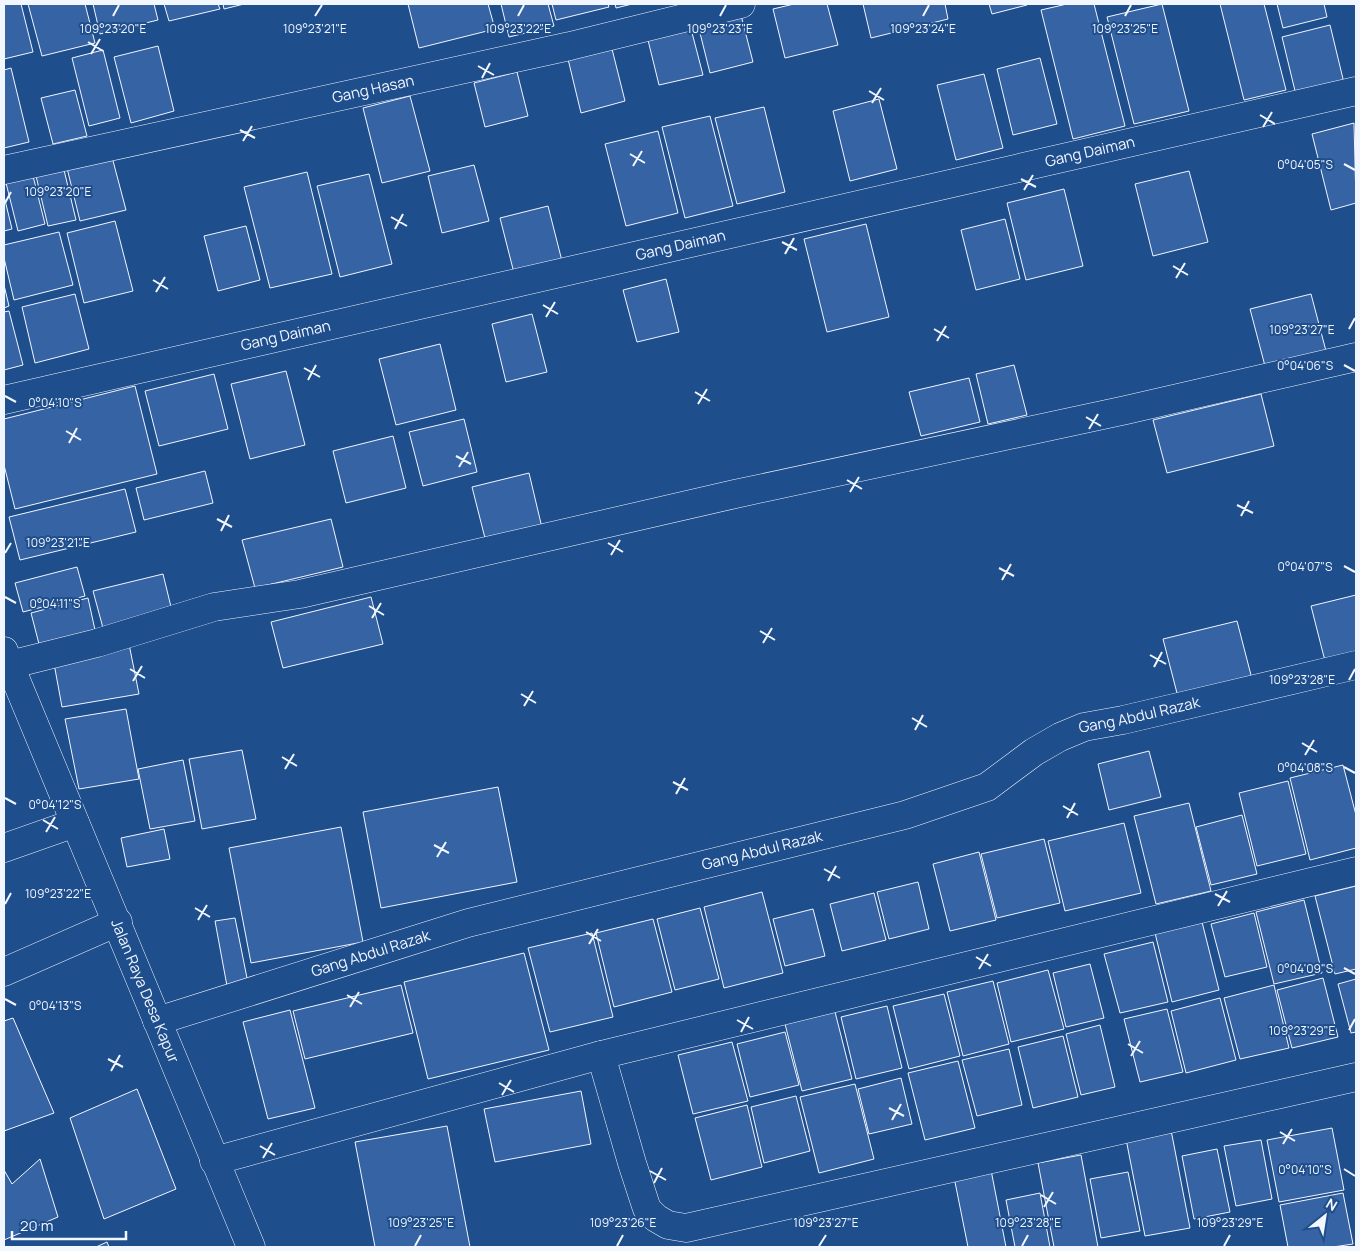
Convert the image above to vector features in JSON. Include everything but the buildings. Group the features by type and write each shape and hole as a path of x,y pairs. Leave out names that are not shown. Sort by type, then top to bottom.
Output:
{"street":[{"name":"Gang Hasan","path":"4,170 570,46 741,4"},
{"name":"Gang Daiman","path":"4,400 1356,91"},
{"path":"7,658 97,644 214,608 300,594 735,494 1126,410 1356,357"},
{"name":"Jalan Raya Desa Kapur","path":"7,658 118,922 214,1161 251,1247"},
{"name":"Gang Abdul Razak","path":"157,1021 468,923 905,815 987,787 1034,752 1060,737 1084,727 1124,720 1356,665"},
{"path":"4,848 75,823"},
{"path":"214,1161 601,1055 1356,871"},
{"path":"4,972 118,922"},
{"path":"601,1055 647,1209 656,1218 668,1225 686,1228 1356,1077"}]}
